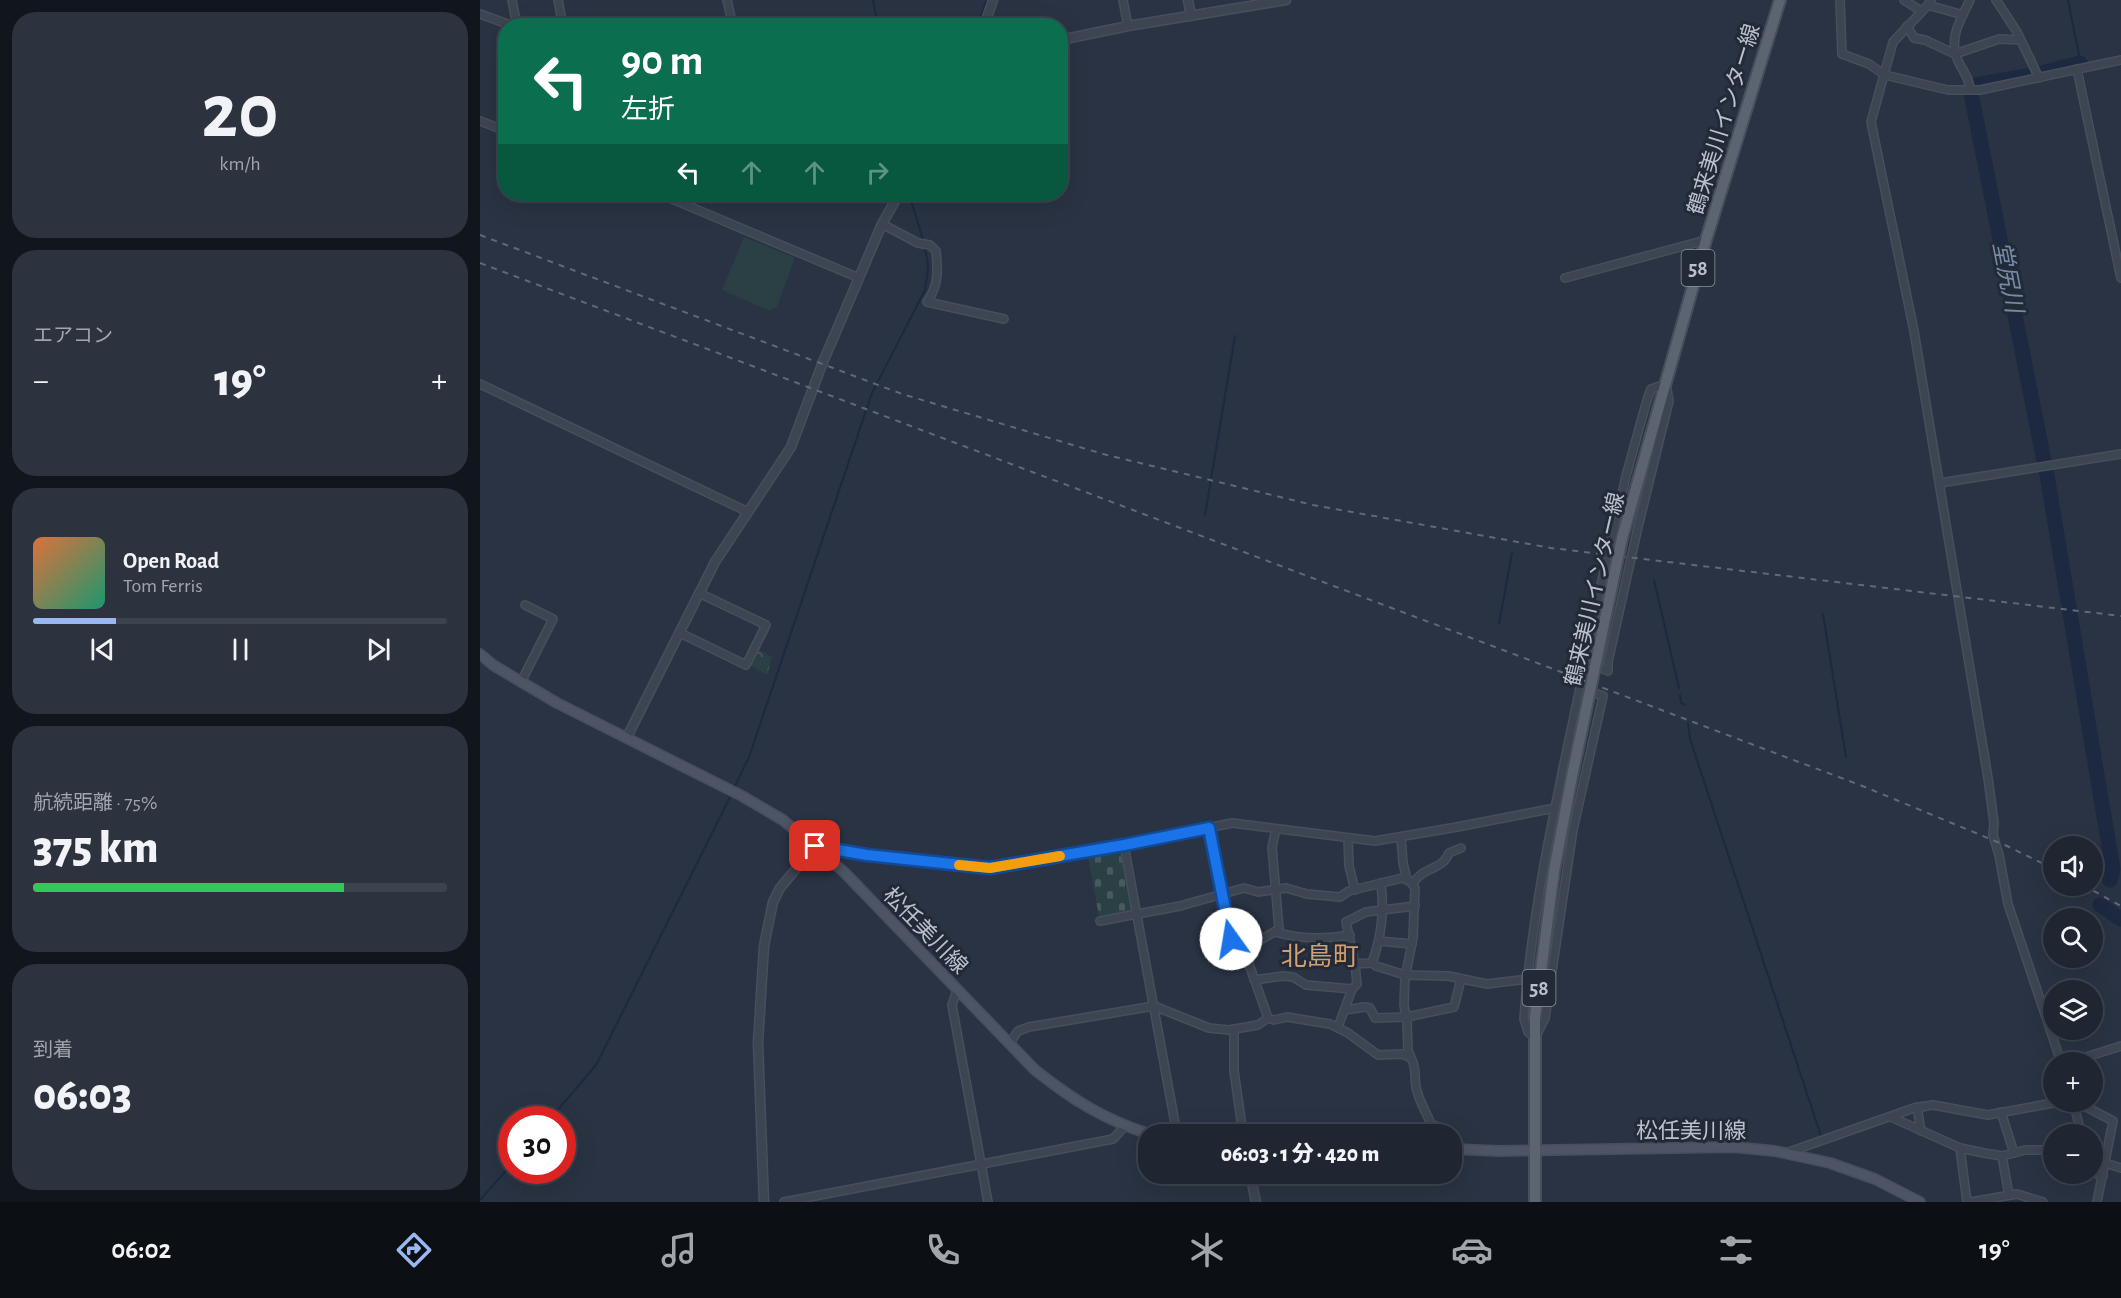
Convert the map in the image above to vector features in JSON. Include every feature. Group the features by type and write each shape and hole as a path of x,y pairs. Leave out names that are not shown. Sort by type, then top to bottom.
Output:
{"main road":[{"name":"鶴来美川インター線","path":"1535,1202 1535,1017 1554,871 1572,776 1622,538 1706,240 1780,0"},
{"name":"松任美川線","path":"480,654 520,682 557,703 728,789 783,820 844,872 1035,1070 1070,1097 1107,1119 1138,1130"},
{"name":"松任美川線","path":"1462,1149 1500,1151 1734,1147 1786,1153 1830,1163 1875,1179 1920,1202"}],"street":[{"path":"512,0 514,18"},
{"path":"558,0 561,18"},
{"path":"727,0 731,18"},
{"path":"987,18 993,0"},
{"path":"1123,0 1128,26"},
{"path":"1188,0 1191,16"},
{"path":"1068,38 1286,0"},
{"path":"1840,0 1842,54 1869,64 1885,75 1948,90 1980,90 2121,60"},
{"path":"1904,0 1921,11"},
{"path":"1970,0 1956,28 1955,54 1970,82 1970,90"},
{"path":"1996,0 2021,40 2039,78"},
{"path":"1963,15 1930,3 1893,42 1871,122 1914,331 1988,778 1994,823 1993,835 2008,904 2058,1052"},
{"path":"480,14 498,20"},
{"path":"1907,26 1914,38 1925,40 1955,54 1999,39 2021,40"},
{"path":"2077,69 2121,278"},
{"path":"480,121 498,128"},
{"path":"677,201 859,278"},
{"path":"687,205 688,201"},
{"path":"627,737 715,562 790,447 823,362 882,224 895,201"},
{"path":"882,224 918,243 930,245 936,251 938,277 935,291 927,302 1004,319"},
{"path":"1565,278 1706,240"},
{"path":"480,384 748,512"},
{"path":"1666,384 1669,401 1638,527 1608,662 1608,671 1584,659 1624,483 1647,400 1651,388 1666,384"},
{"path":"1940,483 2121,454"},
{"path":"680,633 746,665 766,625 699,593"},
{"path":"520,682 553,619 525,605"},
{"path":"1580,688 1603,696 1570,849 1545,1018 1535,1038 1528,1032 1524,1019 1533,925 1555,808 1580,688"},
{"path":"764,1202 758,1043 764,946 773,902 780,888 815,846 867,855 990,868 1124,845 1232,823 1375,841 1555,808"},
{"path":"1209,828 1231,939 1244,950 1268,1018"},
{"path":"1244,950 1279,929 1272,847 1276,828"},
{"path":"1401,837 1402,856 1410,882 1415,888 1412,944 1405,975 1404,1005 1407,1017 1408,1050 1416,1069 1416,1088 1431,1124"},
{"path":"1348,838 1349,866 1355,890"},
{"path":"1124,845 1175,1124"},
{"path":"1410,882 1437,867 1447,860 1449,853 1461,848"},
{"path":"1100,921 1180,906 1245,888 1258,892 1286,888 1307,894 1340,897 1355,890 1402,878 1410,882"},
{"path":"1372,963 1380,941 1383,911 1381,883"},
{"path":"1338,1027 1352,989 1357,984 1346,922 1366,912 1414,906"},
{"path":"1275,932 1290,936 1331,939 1350,935"},
{"path":"1380,941 1412,944"},
{"path":"1355,964 1372,963 1405,975 1448,976 1487,984 1528,979"},
{"path":"1254,980 1283,976 1293,977 1306,985 1352,989"},
{"path":"1345,1010 1370,1008 1375,1018 1407,1017 1454,1007 1461,980"},
{"path":"957,990 952,1005 988,1202"},
{"path":"1009,1044 1018,1031 1029,1027 1154,1006 1209,1028 1234,1029 1258,1025 1268,1018"},
{"path":"1268,1018 1274,1020 1287,1017 1338,1027 1378,1055 1402,1054 1411,1058"},
{"path":"1234,1029 1234,1071 1242,1124"},
{"path":"2102,1052 2121,1046"},
{"path":"1786,1153 1917,1107 1933,1105 1988,1115 2043,1105"},
{"path":"1917,1107 1922,1131"},
{"path":"2001,1112 2014,1153"},
{"path":"2097,1112 2117,1122 2103,1176"},
{"path":"1891,1117 1960,1148 2001,1156 2025,1150 2043,1150"},
{"path":"784,1202 1113,1138 1125,1126"},
{"path":"1960,1148 1969,1202 2017,1194 2043,1202"},
{"path":"2001,1156 2009,1195"},
{"path":"2105,1164 2121,1168"},
{"path":"1252,1184 1256,1202"},
{"path":"2097,1202 2101,1184"}],"green space":[{"path":"744,237 795,258 777,307 770,311 722,290"},
{"path":"759,650 772,657 767,675 750,665"},
{"path":"1119,854 1131,908 1130,911 1099,916 1088,857"}],"waterway":[{"path":"873,0 876,18"},
{"path":"980,18 987,0"},
{"path":"2068,0 2081,65"},
{"name":"堂尻川","path":"2041,73 2080,63"},
{"path":"2082,72 2121,260"},
{"name":"堂尻川","path":"1975,85 2033,75"},
{"name":"堂尻川","path":"1971,93 2044,461"},
{"path":"733,790 749,757 872,393 925,290 927,258 911,201"},
{"path":"839,313 847,295"},
{"path":"1205,515 1235,336"},
{"name":"堂尻川","path":"2046,469 2094,757"},
{"path":"1499,624 1512,553"},
{"path":"1654,580 1679,688"},
{"path":"1823,614 1846,757"},
{"path":"1680,695 1681,703 1685,705"},
{"path":"1688,723 1690,739 1821,1136"},
{"name":"堂尻川","path":"2095,763 2113,869 2110,880"},
{"path":"561,1106 596,1065 731,795"},
{"name":"堂尻川","path":"2100,905 2121,919"},
{"path":"480,1200 498,1180"}],"railway":[{"path":"480,235 902,394 1103,454 1313,505 1551,548 2121,616"},
{"path":"480,263 1865,787 2007,846 2043,864"},
{"path":"2103,896 2121,906"}],"slow traffic":[{"path":"959,865 990,868 1060,856"}],"district":[{"name":"北島町","path":"1320,956"}],"route":[{"path":"815,846 867,855 990,868 1209,828 1231,939"}]}
